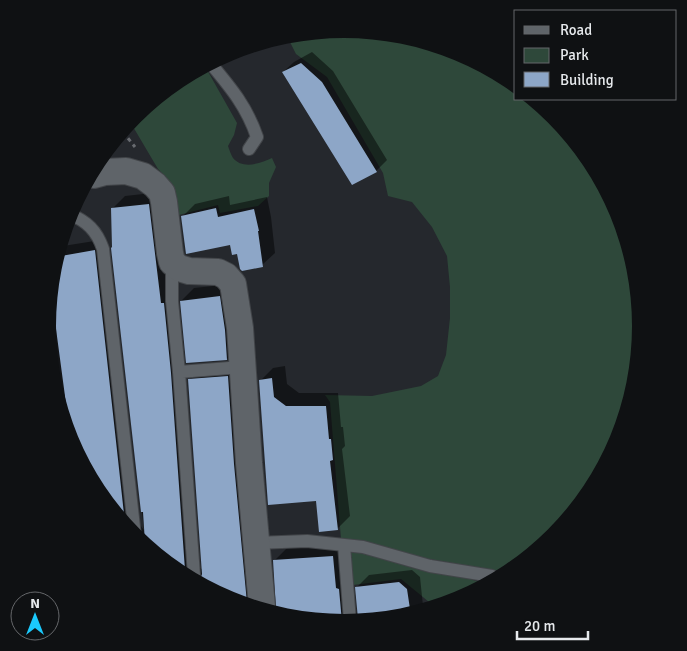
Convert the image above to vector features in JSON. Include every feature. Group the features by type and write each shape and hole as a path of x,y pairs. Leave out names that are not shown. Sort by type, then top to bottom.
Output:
{"street":[{"path":"98,175 126,170 143,176 155,185 162,193 164,202 172,262 180,268 189,271 218,272 226,276 233,284 240,328 249,464 262,602"}],"lane":[{"path":"214,68 233,90 250,117 257,137 249,149"},
{"path":"76,217 87,222 99,237 103,249 133,522"},
{"path":"172,262 172,301 180,372 194,572"},
{"path":"180,372 242,367"},
{"path":"256,543 307,541 363,547 430,566 487,575"},
{"path":"344,545 349,614"}],"green space":[{"path":"325,38 362,38 418,47 471,67 504,86 514,93 514,100 522,100 547,122 583,165 610,215 622,251 631,307 631,344 622,400 602,453 572,501 533,542 495,570 412,556 341,539 330,402 325,395 372,396 421,386 438,376 446,355 450,318 450,287 447,256 432,227 412,202 388,196 383,173 327,77 296,54 290,42"},
{"path":"208,72 237,123 234,135 228,146 233,158 237,162 247,165 272,158 276,167 269,183 269,196 258,206 220,213 218,205 171,217 171,189 165,176 158,169 134,128 168,97"},
{"path":"358,552 413,568 476,581 454,592 428,601 401,579 353,585 349,558 351,553"}],"building":[{"path":"301,63 322,82 377,172 352,185 282,72"},
{"path":"149,204 161,303 164,303 171,373 185,566 144,533 111,248 111,208"},
{"path":"216,208 218,217 254,209 259,231 263,267 242,271 237,254 232,255 230,245 186,254 181,216"},
{"path":"95,250 124,511 104,486 85,453 66,403 56,329 58,288 64,255"},
{"path":"220,296 227,360 186,363 180,301"},
{"path":"228,376 246,596 201,576 188,379"},
{"path":"272,378 274,397 286,406 326,406 329,439 331,439 333,460 330,461 338,530 319,532 316,501 268,505 259,380"},
{"path":"333,556 336,588 339,589 341,614 306,611 276,606 273,560"},
{"path":"399,582 407,589 410,606 357,613 355,587"}]}
